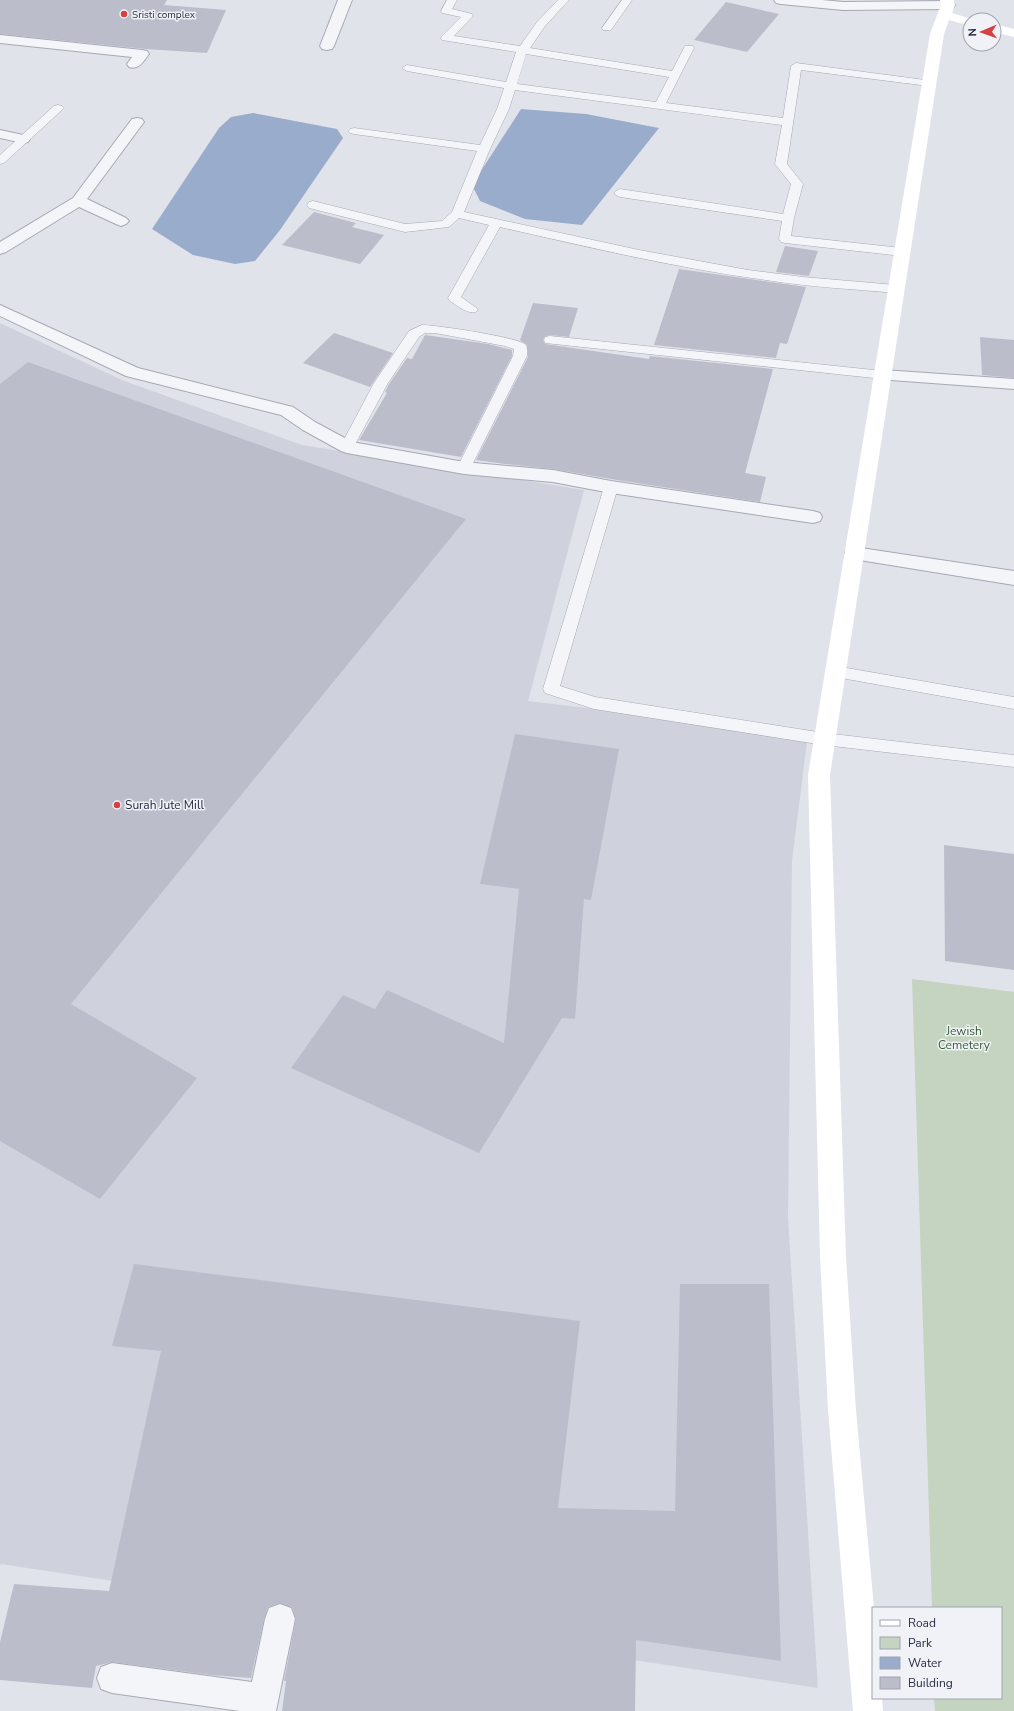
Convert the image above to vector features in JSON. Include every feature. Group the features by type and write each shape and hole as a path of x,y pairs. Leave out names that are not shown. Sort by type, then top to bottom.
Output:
{"street":[{"path":"327,46 345,0"},
{"path":"781,0 946,7 962,17"},
{"path":"868,1711 842,1410 833,1257 819,775 937,34 946,7"},
{"path":"1002,30 1014,33"},
{"path":"0,39 142,54 134,64"},
{"path":"0,249 78,201 137,122"},
{"path":"0,134 23,139"},
{"path":"78,201 121,221"},
{"path":"0,310 132,372 287,411 309,426 347,447 464,468 553,476 611,487 813,517"},
{"path":"883,375 1014,384"},
{"path":"854,553 1014,578"},
{"path":"112,1678 262,1705 280,1619"}],"lane":[{"path":"452,0 446,11 468,16 446,38 675,75"},
{"path":"314,205 405,228 445,224 457,214 484,149 503,109 509,86 522,51 541,24 564,0"},
{"path":"607,28 627,0"},
{"path":"659,106 689,48"},
{"path":"902,252 785,239 788,218 797,184 781,164 796,66 929,83"},
{"path":"407,68 509,86 788,122"},
{"path":"0,161 58,108"},
{"path":"354,131 484,149"},
{"path":"620,193 788,218"},
{"path":"457,214 614,248 749,274 820,284 896,288"},
{"path":"472,309 454,298 497,222"},
{"path":"347,447 381,383 414,334 422,329 435,329 508,343 520,347 520,356 464,468"},
{"path":"550,340 883,375"},
{"path":"611,487 550,689 594,703 824,739 1014,761"},
{"path":"835,672 1014,702"}],"shaded area":[{"path":"0,323 122,380 302,445 584,490 528,701 808,734 792,861 788,1218 818,1688 1,1564 0,1566"}],"green space":[{"name":"Jewish Cemetery","path":"912,979 1014,992 1014,1711 935,1711 934,1699 1002,1699 1002,1607 932,1607"}],"water":[{"path":"521,109 586,114 659,128 582,225 525,219 480,201 472,185"},
{"path":"253,113 337,129 343,138 280,230 255,261 235,264 193,255 152,229 219,128 231,117"}],"building":[{"path":"0,0 167,0 164,5 226,10 207,53 146,49 0,34"},
{"path":"726,2 779,14 747,52 694,40"},
{"path":"314,212 356,223 352,227 384,235 360,264 282,245"},
{"path":"785,246 818,251 809,276 776,272"},
{"path":"679,269 806,287 787,344 780,343 776,358 654,345"},
{"path":"533,303 578,308 569,337 550,335 545,336 543,340 545,344 649,359 650,356 773,369 745,473 766,477 760,502 553,469 476,460 528,357 527,345 520,340"},
{"path":"334,333 393,353 370,387 303,363"},
{"path":"425,335 488,344 512,350 512,356 461,457 359,440 387,393 385,392 389,384 407,358 412,359"},
{"path":"980,337 1014,340 1014,378 982,375"},
{"name":"Surah Jute Mill","path":"28,362 466,519 71,1004 197,1078 100,1199 0,1141 0,384"},
{"path":"515,734 619,749 591,900 584,899 575,1019 562,1018 479,1153 291,1068 343,995 375,1009 387,990 504,1043 519,889 480,884"},
{"path":"944,845 1014,854 1014,970 945,961"},
{"path":"134,1264 580,1321 558,1508 675,1511 680,1284 769,1284 781,1661 636,1640 635,1711 282,1711 286,1681 284,1681 296,1619 292,1607 279,1603 268,1607 251,1678 211,1675 112,1662 96,1666 92,1688 0,1680 0,1642 14,1584 109,1591 161,1351 112,1346"}],"place":[{"name":"Sristi complex","path":"124,14"},
{"name":"Surah Jute Mill","path":"117,805"}]}
